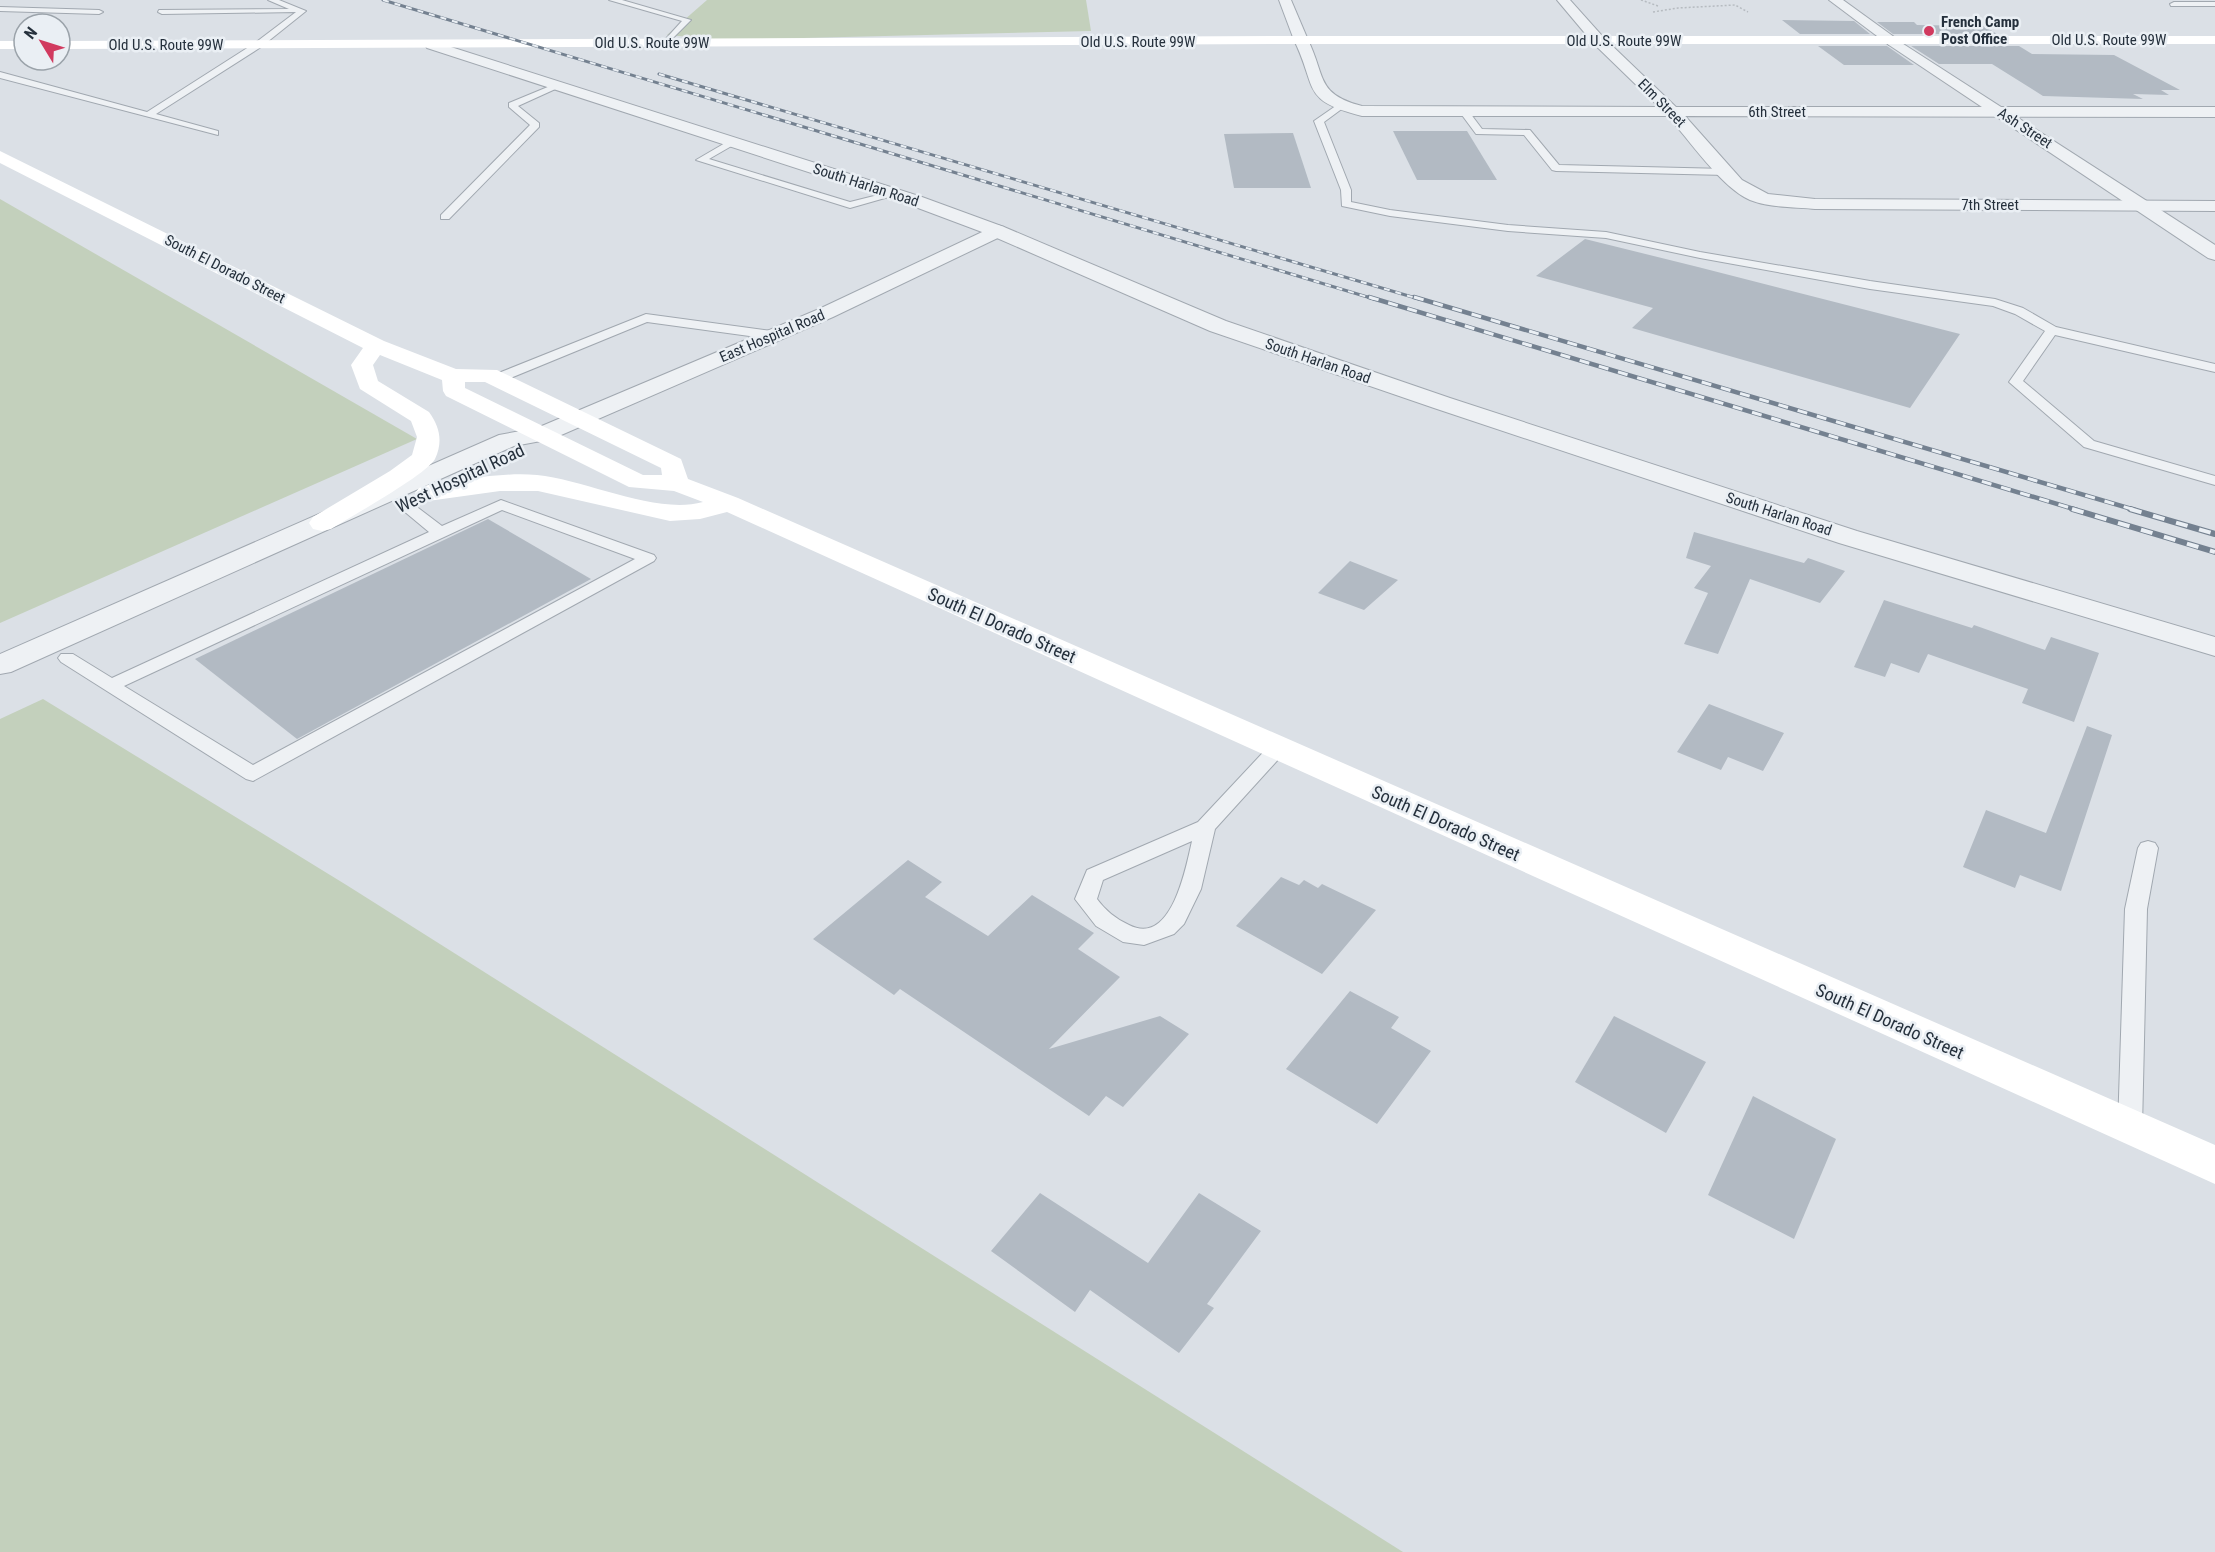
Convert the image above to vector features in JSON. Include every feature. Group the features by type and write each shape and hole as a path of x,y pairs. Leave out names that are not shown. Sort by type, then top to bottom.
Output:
{"main road":[{"name":"Old U.S. Route 99W","path":"72,45 1301,40 1899,42 2215,40"},
{"name":"South El Dorado Street","path":"0,156 376,346 453,375 489,375 581,418 672,464 677,483"},
{"path":"322,523 399,476 423,458 429,437 421,417 368,384 362,365 376,346"},
{"name":"South El Dorado Street","path":"453,375 454,391 638,482 677,483 729,503 2215,1166"},
{"path":"416,499 500,483 538,483 670,513 700,511 729,503"}],"street":[{"path":"1285,0 1299,32 1320,93 1329,101 1340,106"},
{"name":"Elm Street","path":"1563,0 1599,41 1674,113 1736,184 1766,199"},
{"name":"Ash Street","path":"1835,0 2149,206 2215,254"},
{"name":"South Harlan Road","path":"432,45 894,194 997,231 1218,326 1420,396 1848,537 2215,647"},
{"name":"6th Street","path":"1340,106 1362,111 2215,112"},
{"name":"7th Street","path":"1766,199 1815,204 2215,206"},
{"name":"Ash Street","path":"2149,206 2215,245"},
{"name":"East Hospital Road","path":"543,434 826,313 997,231"},
{"name":"West Hospital Road","path":"0,666 508,440 543,434"},
{"name":"West Hospital Road","path":"0,689 526,449 543,434"}],"lane":[{"path":"0,4 22,0"},
{"path":"272,0 302,11"},
{"path":"613,0 687,20 666,44"},
{"path":"2174,4 2215,4"},
{"path":"174,5 220,11"},
{"path":"0,9 49,12 100,9"},
{"path":"151,18 220,11"},
{"path":"162,12 302,11"},
{"path":"149,115 258,45 302,11"},
{"path":"72,15 89,18"},
{"path":"0,75 215,133"},
{"path":"445,217 536,125 512,105 558,86"},
{"path":"1340,106 1319,121 1346,190 1346,204 1390,213 1508,228 1606,235 1700,255 1859,283 1995,303 2019,311 2052,330 2215,368"},
{"path":"1464,111 1479,132 1527,132 1556,168 1726,172"},
{"path":"732,142 700,160 850,205 894,194"},
{"path":"496,379 646,318 772,335"},
{"path":"2052,330 2016,382 2089,444 2215,481"},
{"path":"416,499 440,533"},
{"path":"67,658 253,774 648,558 501,505 111,685"},
{"path":"1205,827 1184,909 1166,931 1137,938 1113,927 1094,913 1086,899 1094,875 1205,827 1278,748"},
{"path":"2130,1128 2136,909 2148,848"}],"path":[{"path":"1641,0 1658,6"},
{"path":"1650,12 1674,8 1729,5 1740,6 1748,12"}],"green space":[{"path":"707,0 1086,0 1091,31 725,40 667,35"},
{"path":"0,199 417,439 0,623"},
{"path":"43,699 348,886 1403,1552 0,1552 0,719"}],"building":[{"path":"1782,20 1854,21 1870,34 1800,34"},
{"path":"1877,22 1984,26 1997,34 1893,34"},
{"path":"1818,46 1887,46 1914,65 1844,65"},
{"path":"1911,46 2019,46 2032,54 2114,55 2180,90 2161,90 2169,95 2133,94 2143,99 2043,96 1992,64 1939,64"},
{"path":"1393,131 1467,131 1497,180 1417,180"},
{"path":"1293,133 1311,188 1234,188 1224,134"},
{"path":"1585,239 1960,334 1910,408 1632,328 1653,308 1536,276"},
{"path":"488,519 591,579 297,739 195,659"},
{"path":"1694,532 1804,563 1808,558 1845,571 1820,603 1750,579 1718,654 1684,644 1708,593 1694,588 1711,566 1686,558"},
{"path":"1350,561 1398,580 1364,610 1318,593"},
{"path":"1884,600 1972,628 1974,625 2045,650 2051,637 2099,653 2074,722 2022,703 2028,689 1928,654 1919,673 1891,663 1885,677 1854,667"},
{"path":"1709,704 1784,733 1763,771 1728,757 1721,770 1677,752"},
{"path":"2087,726 2112,735 2061,891 2020,875 2015,888 1963,867 1986,810 2046,833"},
{"path":"908,860 942,882 925,897 988,936 1032,895 1094,933 1078,949 1120,977 1049,1049 1160,1016 1189,1034 1123,1107 1106,1096 1089,1116 900,989 894,995 813,939"},
{"path":"1281,877 1299,885 1304,880 1318,888 1322,884 1376,910 1322,974 1236,926"},
{"path":"1350,991 1399,1017 1391,1028 1431,1051 1377,1124 1286,1069"},
{"path":"1614,1016 1706,1062 1666,1133 1575,1082"},
{"path":"1753,1096 1836,1139 1794,1239 1708,1195"},
{"path":"1040,1193 1148,1263 1199,1193 1261,1231 1207,1304 1214,1308 1179,1353 1090,1290 1075,1312 991,1251"}],"railway":[{"path":"383,0 1374,299"},
{"path":"659,74 1419,299"},
{"path":"1369,297 2077,510"},
{"path":"1414,297 2135,510"},
{"path":"2072,509 2215,552"},
{"path":"2130,509 2215,534"}],"place":[{"name":"French Camp Post Office","path":"1929,31"}]}
